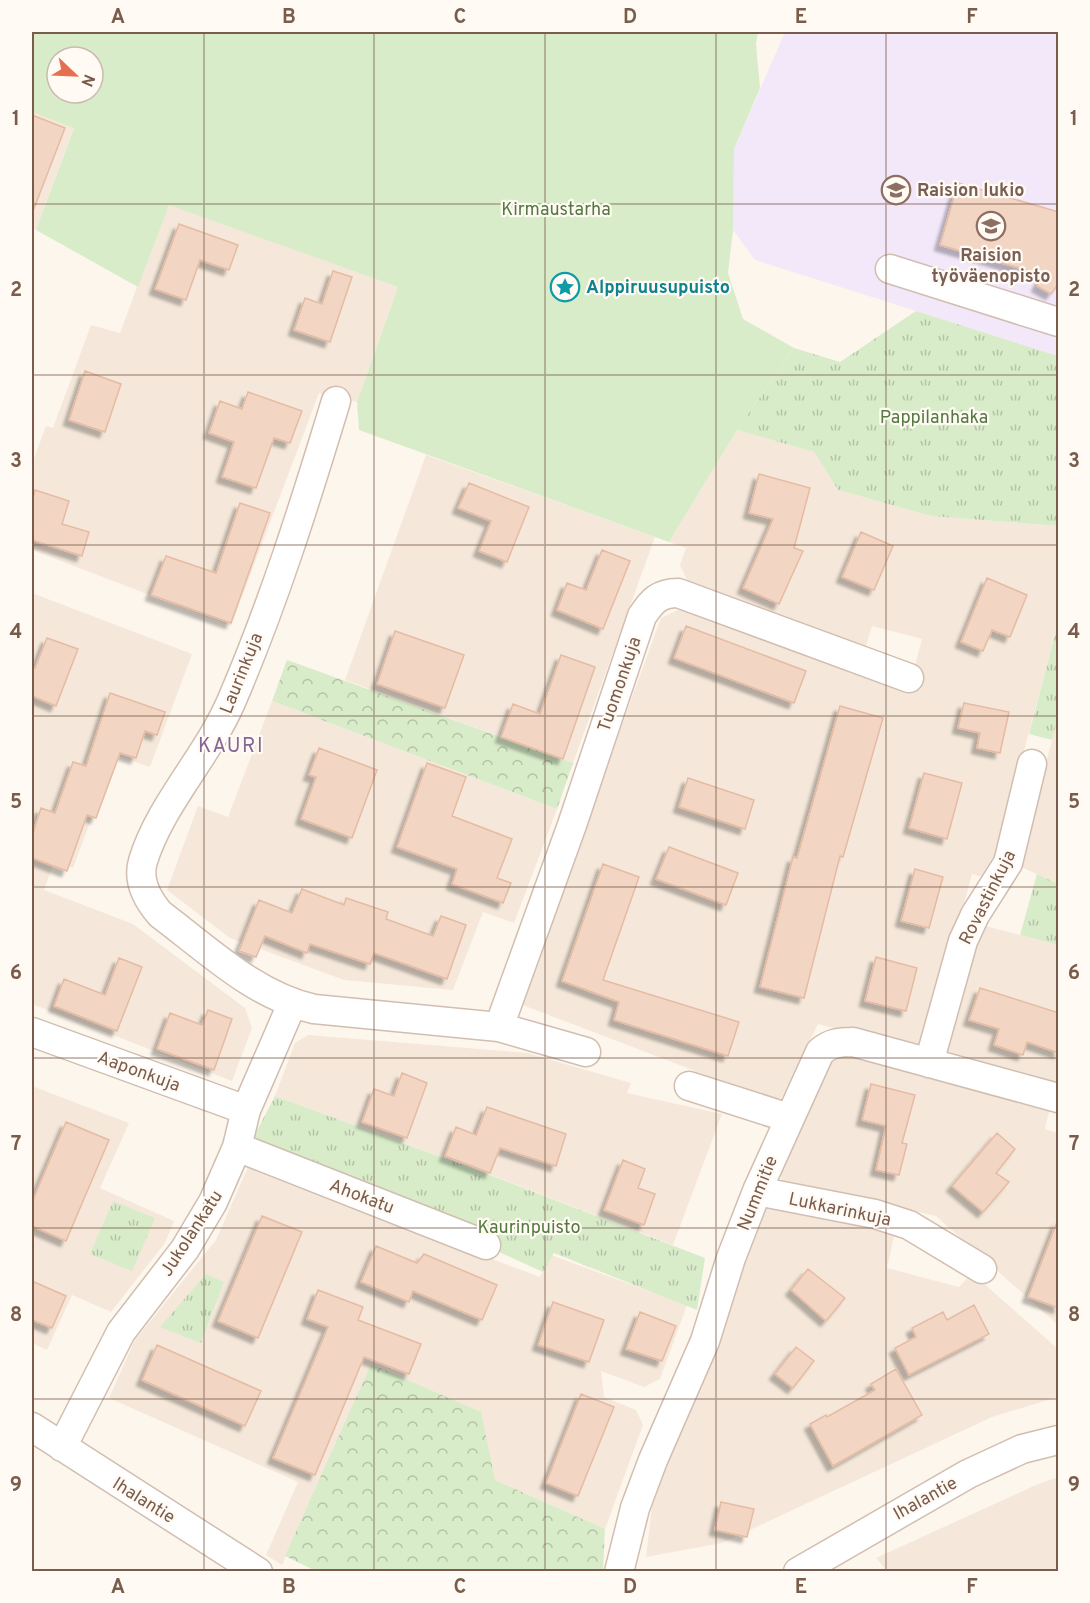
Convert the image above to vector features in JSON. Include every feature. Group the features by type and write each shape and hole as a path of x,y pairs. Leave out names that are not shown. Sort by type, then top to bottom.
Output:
{"street":[{"path":"890,269 1059,322"},
{"name":"Laurinkuja","path":"336,401 301,515 231,701 215,734 162,820 142,864 142,884 149,900 160,914 251,982 292,1004 314,1009 499,1027 586,1052"},
{"name":"Tuomonkuja","path":"499,1027 572,825 642,616 656,597 666,593 678,593 909,678"},
{"name":"Rovastinkuja","path":"929,1063 963,941 975,915 1008,863 1032,764"},
{"name":"Jukolankatu","path":"62,1447 121,1332 200,1226 226,1177 237,1147 246,1110 292,1004"},
{"name":"Aaponkuja","path":"32,1032 246,1110"},
{"name":"Nummitie","path":"619,1572 635,1508 653,1460 705,1341 731,1258 757,1191 813,1064 828,1045 853,1042 1059,1098"},
{"path":"689,1086 789,1119"},
{"name":"Ahokatu","path":"237,1147 486,1245"},
{"name":"Lukkarinkuja","path":"757,1191 875,1214 909,1225 982,1269"},
{"name":"Ihalantie","path":"32,1427 258,1572"},
{"name":"Ihalantie","path":"798,1572 864,1531 968,1474 1022,1449 1059,1440"}],"shaded area":[{"name":"Raision lukio","path":"785,32 1058,32 1058,356 755,260 733,230 734,149"},
{"path":"32,112 74,127 36,230 32,228"},
{"path":"168,204 398,287 357,402 319,393 231,626 32,550 32,464 46,426 53,428 91,325 120,333"},
{"path":"737,430 814,452 838,490 931,516 1058,526 1058,623 990,879 972,874 925,1052 818,1024 779,1103 520,1004 661,618 682,608 908,692 922,639 872,626 865,649 689,584 680,565 686,548 669,542"},
{"path":"426,455 655,537 573,763 345,680"},
{"path":"32,593 192,654 150,767 115,755 73,868 54,862 44,890 133,924 245,1008 252,1028 232,1081 32,1004"},
{"path":"272,701 557,809 514,923 483,912 453,990 344,980 230,938 167,890 198,806 228,817"},
{"path":"1058,717 1058,884 1019,866"},
{"path":"978,924 1058,945 1058,1087 942,1057"},
{"path":"308,1035 527,1053 631,1083 627,1093 722,1114 673,1245 275,1096 295,1043"},
{"path":"837,1051 1050,1107 1045,1129 1058,1133 1058,1325 936,1216 784,1184 779,1173"},
{"path":"32,1086 129,1123 100,1188 174,1221 165,1243 111,1312 72,1295 47,1350 32,1343"},
{"path":"248,1167 540,1277 551,1255 687,1305 660,1379 644,1387 601,1371 604,1397 636,1410 643,1425 605,1529 495,1480 480,1412 371,1364 282,1565 266,1555 298,1482 109,1398 135,1340 216,1240"},
{"path":"763,1205 895,1232 887,1268 959,1287 972,1273 1058,1349 1058,1397 992,1417 722,1543 646,1557 652,1507"},
{"path":"1058,1477 1058,1571 887,1571 876,1558 1036,1485"}],"green space":[{"name":"Alppiruusupuisto","path":"32,32 758,32 756,44 760,88 734,149 733,230 728,273 743,319 794,348 737,430 669,542 359,430 357,402 398,287 169,205 138,287 36,230 74,128 32,112"},
{"name":"Pappilanhaka","path":"916,311 1058,356 1058,526 931,516 838,490 814,452 737,430 794,348 840,362"},
{"path":"1058,623 1058,717 1052,740 1029,734"},
{"path":"287,660 573,763 557,809 272,701"},
{"path":"1037,874 1058,884 1058,945 1020,935"},
{"name":"Kaurinpuisto","path":"275,1096 482,1172 705,1258 697,1310 554,1253 543,1272 252,1140"},
{"path":"113,1201 155,1218 132,1271 90,1254"},
{"path":"206,1274 224,1282 201,1343 160,1327"},
{"path":"371,1364 481,1412 495,1480 605,1529 603,1571 318,1572 285,1556"}],"building":[{"path":"32,115 65,128 33,211 32,211"},
{"name":"Raision lukio","path":"958,183 1059,212 1059,283 1051,294 1037,286 1043,275 940,245"},
{"path":"179,224 238,245 229,270 200,260 186,300 155,289"},
{"path":"333,271 352,277 330,342 294,330 305,298 322,304"},
{"path":"85,371 121,384 105,432 69,420"},
{"path":"248,392 302,411 290,443 274,438 256,488 222,477 234,442 209,433 220,401 242,409"},
{"path":"759,474 810,488 794,548 803,551 779,604 743,588 773,519 749,513"},
{"path":"469,483 529,507 507,562 479,551 491,521 458,508"},
{"path":"35,490 69,501 62,524 89,532 82,556 32,540 32,501"},
{"path":"240,503 270,513 231,623 151,595 166,556 216,573"},
{"path":"861,532 893,546 874,590 842,577"},
{"path":"602,550 630,561 603,629 557,610 567,583 586,590"},
{"path":"987,578 1027,595 1010,637 992,630 983,651 961,642"},
{"path":"686,626 806,671 794,703 674,658"},
{"path":"395,631 464,655 445,708 377,684"},
{"path":"47,638 78,649 56,706 32,696 32,667 35,668"},
{"path":"561,655 595,667 563,759 501,737 513,704 540,714"},
{"path":"110,693 165,712 157,735 145,731 136,758 120,753 96,818 87,815 67,871 32,858 32,836 41,808 55,813 73,762 86,766"},
{"path":"964,703 1009,712 1000,753 977,748 980,733 958,728"},
{"path":"840,706 883,718 843,857 840,856 804,998 760,987 793,857 797,858"},
{"path":"319,748 377,770 352,838 301,819 316,777 309,775"},
{"path":"427,763 466,777 452,816 512,839 497,878 511,883 503,903 452,884 457,869 397,847"},
{"path":"924,773 962,783 947,839 909,828"},
{"path":"688,778 754,800 745,829 679,807"},
{"path":"669,847 738,873 726,905 656,879"},
{"path":"603,864 639,877 603,980 739,1022 728,1056 614,1020 619,1002 562,981"},
{"path":"915,869 943,877 929,928 901,921"},
{"path":"302,889 344,905 346,898 388,912 386,919 433,936 441,916 466,925 447,979 374,953 370,964 310,944 307,953 265,936 256,957 239,951 259,900 292,913"},
{"path":"876,957 917,968 906,1011 865,1001"},
{"path":"119,958 142,967 117,1031 54,1006 64,979 105,995"},
{"path":"980,988 1059,1013 1059,1053 1027,1042 1023,1055 994,1045 999,1029 969,1020"},
{"path":"208,1010 232,1019 214,1070 157,1049 170,1013 202,1025"},
{"path":"402,1073 427,1083 407,1138 362,1122 374,1089 394,1096"},
{"path":"871,1084 915,1095 902,1143 907,1144 899,1175 876,1170 886,1126 862,1120"},
{"path":"487,1107 566,1134 556,1166 500,1148 490,1173 445,1156 456,1127 476,1135"},
{"path":"66,1122 109,1140 66,1241 32,1226 32,1202"},
{"path":"997,1133 1015,1149 996,1173 1009,1182 983,1212 952,1186"},
{"path":"623,1160 645,1169 638,1188 655,1194 644,1225 604,1210"},
{"path":"262,1216 302,1232 258,1338 218,1321"},
{"path":"1057,1222 1059,1222 1059,1308 1028,1297"},
{"path":"376,1246 417,1263 424,1254 497,1285 482,1320 413,1291 409,1302 361,1282"},
{"path":"808,1269 845,1298 826,1321 791,1290"},
{"path":"32,1281 66,1296 52,1328 32,1320"},
{"path":"318,1290 363,1307 358,1320 421,1344 409,1374 364,1357 315,1475 273,1458 328,1327 307,1319"},
{"path":"553,1302 604,1320 589,1362 538,1345"},
{"path":"974,1305 989,1334 909,1375 895,1348 916,1337 912,1328 943,1312 947,1320"},
{"path":"640,1312 676,1326 662,1361 626,1349"},
{"path":"157,1345 261,1391 245,1426 142,1380"},
{"path":"796,1347 814,1361 793,1388 775,1374"},
{"path":"896,1369 922,1415 833,1466 810,1424 875,1390 871,1384"},
{"path":"581,1394 614,1407 578,1496 546,1483"},
{"path":"721,1502 754,1509 747,1537 715,1530"}],"place":[{"name":"Raision lukio","path":"896,190"},
{"name":"Raision työväenopisto","path":"991,226"},
{"name":"Alppiruusupuisto","path":"565,287"}],"district":[{"name":"KAURI","path":"231,745"}],"park label":[{"name":"Kirmaustarha","path":"556,209"}]}
